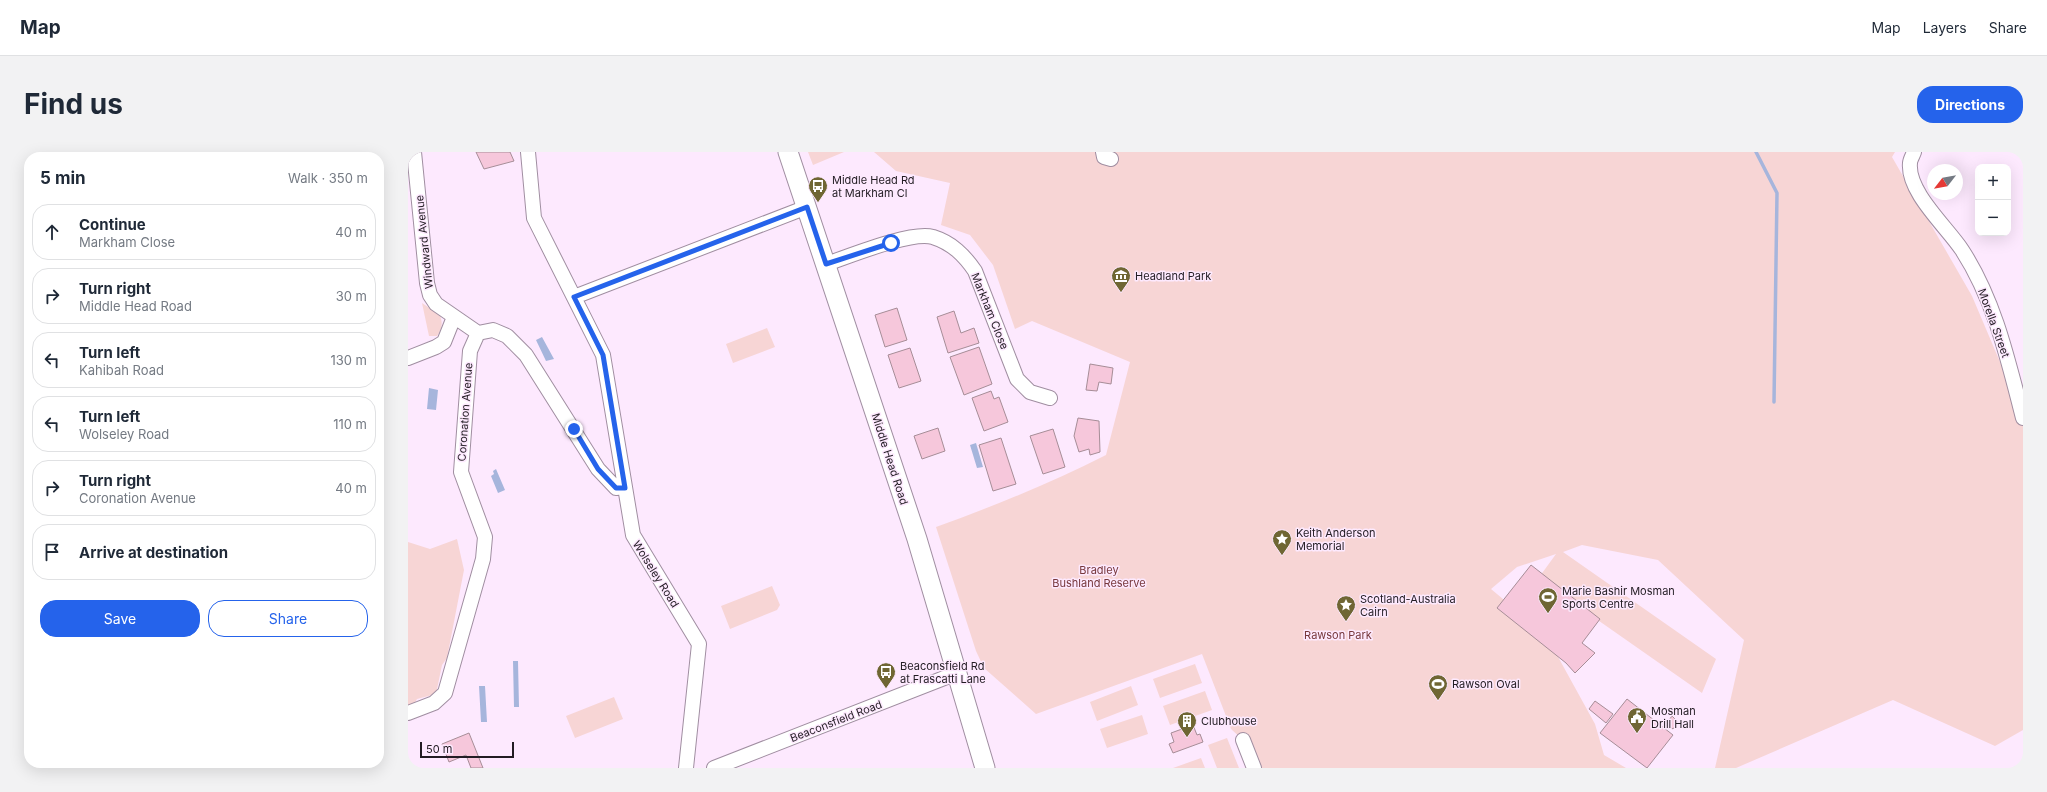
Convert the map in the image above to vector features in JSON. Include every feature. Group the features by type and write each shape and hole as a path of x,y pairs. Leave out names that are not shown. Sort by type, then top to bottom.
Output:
{"street":[{"name":"Windward Avenue","path":"414,152 427,283 430,295 436,304 478,333"},
{"name":"Wolseley Road","path":"528,152 534,218 603,355 633,535 699,644 686,768"},
{"name":"Middle Head Road","path":"788,152 917,539 985,768"},
{"name":"Morella Street","path":"1914,152 1910,163 1912,182 1923,199 1962,250 1986,293 2004,346 2023,418"},
{"path":"574,297 807,207"},
{"name":"Markham Close","path":"826,264 918,236 932,237 950,244 964,255 975,271 1017,379 1030,392 1050,398"},
{"path":"408,358 436,348 444,342 454,317"},
{"path":"478,333 493,330 507,336 526,355 598,469 616,488 625,488"},
{"name":"Coronation Avenue","path":"408,713 434,703 445,693 483,559 485,537 461,472 470,351 478,333"},
{"name":"Beaconsfield Road","path":"714,768 957,673"},
{"path":"1243,740 1254,768"}],"green space":[{"path":"808,152 844,152 813,165"},
{"path":"874,152 1895,152 1892,157 1972,296 2023,416 2023,730 1995,746 1893,700 1736,768 1715,768 1744,640 1658,560 1582,545 1563,552 1716,659 1702,693 1592,616 1540,576 1556,554 1517,567 1491,589 1546,635 1595,724 1604,755 1626,768 1254,768 1243,740 1231,729 1202,654 1036,714 984,668 976,651 936,527 1022,494 1106,455 1130,362 1032,321 1015,329 993,265 970,235 941,225 950,183 896,171"},
{"path":"422,303 440,315 442,326 437,336 429,336"},
{"path":"767,328 775,347 733,363 726,344"},
{"path":"457,539 464,570 447,658 442,665 436,694 417,699 408,715 408,542 430,549"},
{"path":"772,586 780,605 777,610 730,629 721,606"},
{"path":"1195,664 1202,683 1160,698 1153,679"},
{"path":"1131,686 1138,705 1097,721 1090,702"},
{"path":"1205,691 1212,710 1170,725 1163,706"},
{"path":"614,697 623,719 575,738 566,716"},
{"path":"1142,715 1148,734 1107,748 1100,729"},
{"path":"1227,738 1239,768 1217,768 1208,745"},
{"path":"1201,758 1205,768 1173,768"}],"water":[{"path":"542,337 554,359 546,361 536,340"},
{"path":"429,388 438,390 436,410 427,409"},
{"path":"976,443 983,467 977,468 970,445"},
{"path":"496,469 505,490 498,493 491,476 494,474 493,471"},
{"path":"513,661 518,661 519,707 514,707"},
{"path":"479,686 485,686 487,722 481,722"}],"building":[{"path":"476,152 510,152 514,161 484,169"},
{"path":"897,308 907,340 885,347 875,315"},
{"path":"954,311 961,333 974,328 979,343 948,353 937,317"},
{"path":"979,347 992,384 964,395 950,357"},
{"path":"910,348 921,381 899,388 888,355"},
{"path":"1090,364 1113,368 1111,384 1099,382 1097,391 1086,390"},
{"path":"991,391 994,399 999,397 1008,422 984,431 972,398"},
{"path":"1078,418 1099,421 1100,452 1090,455 1089,449 1079,452 1074,436"},
{"path":"938,428 945,451 922,459 914,436"},
{"path":"1053,429 1065,467 1043,474 1030,436"},
{"path":"1001,438 1016,484 993,491 979,445"},
{"name":"Marie Bashir Mosman Sports Centre","path":"1531,565 1600,619 1582,643 1595,653 1575,673 1566,663 1497,608"},
{"name":"Mosman Drill Hall","path":"1627,699 1673,735 1647,768 1600,733"},
{"path":"1595,701 1613,714 1606,723 1589,709"},
{"path":"1672,716 1678,722 1673,729 1666,724"},
{"name":"Clubhouse","path":"1193,725 1197,735 1200,734 1203,742 1173,753 1169,744 1174,742 1171,733"},
{"path":"469,733 483,768 471,768 466,755 449,762 442,744"}],"waterway":[{"path":"1756,152 1777,193 1774,402"}],"place":[{"name":"Middle Head Rd at Markham Cl","path":"818,203"},
{"name":"Headland Park","path":"1121,293"},
{"name":"Keith Anderson Memorial","path":"1282,556"},
{"name":"Marie Bashir Mosman Sports Centre","path":"1548,614"},
{"name":"Scotland-Australia Cairn","path":"1346,622"},
{"name":"Beaconsfield Rd at Frascatti Lane","path":"886,689"},
{"name":"Rawson Oval","path":"1438,701"},
{"name":"Mosman Drill Hall","path":"1637,734"},
{"name":"Clubhouse","path":"1187,738"}],"route":[{"path":"574,429 598,469 616,488 625,488 603,355 574,297 807,207 826,264 891,243"}],"park label":[{"name":"Bradley Bushland Reserve","path":"1099,576"},
{"name":"Rawson Park","path":"1338,635"}]}
